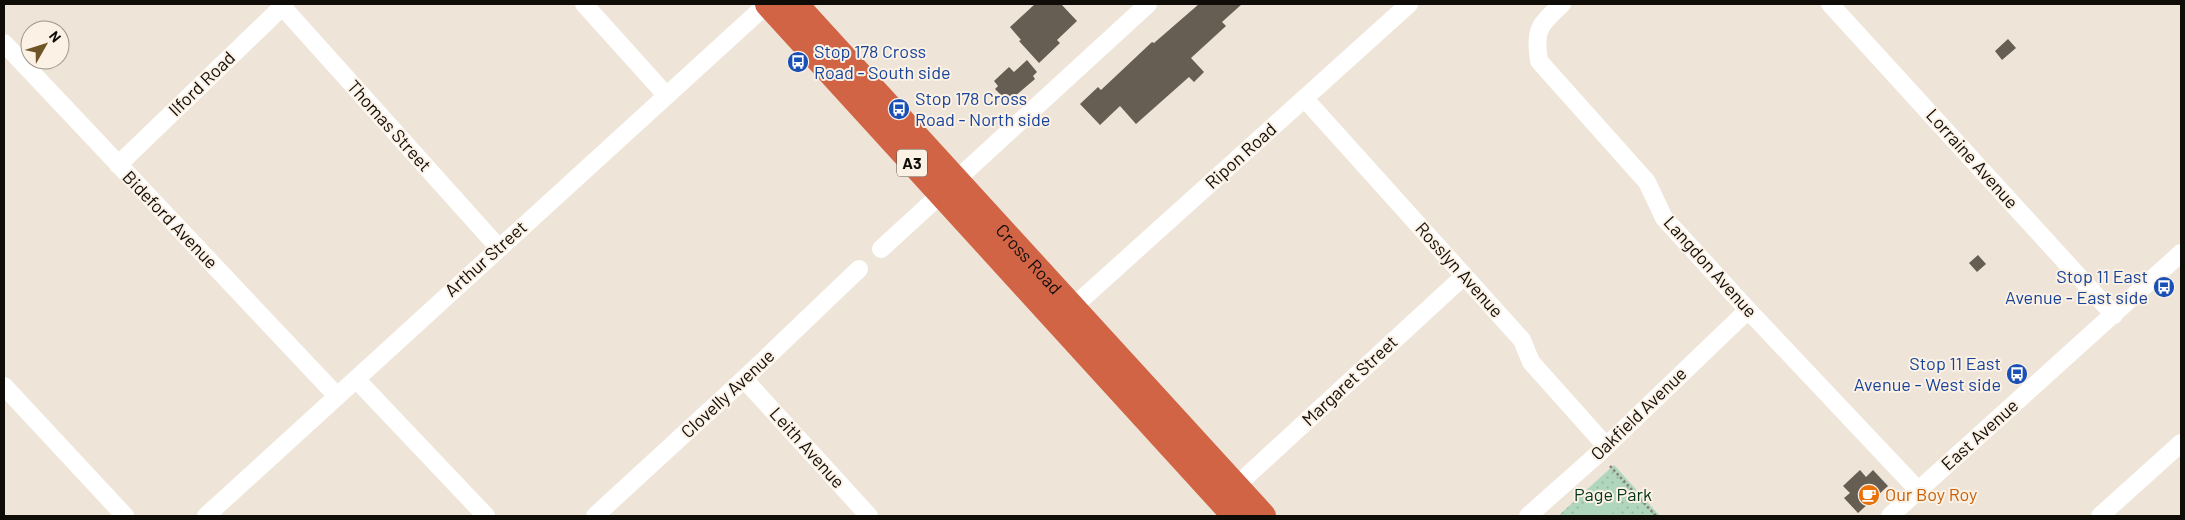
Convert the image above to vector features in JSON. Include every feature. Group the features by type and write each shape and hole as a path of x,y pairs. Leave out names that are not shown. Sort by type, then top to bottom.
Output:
{"highway":[{"name":"Cross Road","path":"768,4 948,187 1065,315 1236,486"},
{"name":"Cross Road","path":"794,4 948,187"},
{"name":"Cross Road","path":"1065,315 1208,487 1244,515"},
{"path":"1208,487 1236,486 1244,515"}],"street":[{"path":"584,4 666,95"},
{"name":"Arthur Street","path":"206,516 768,4"},
{"path":"881,249 1148,4"},
{"name":"Ripon Road","path":"1065,315 1409,4"},
{"name":"Langdon Avenue","path":"1562,4 1541,24 1536,41 1539,60 1646,182 1664,218 1918,490"},
{"name":"Lorraine Avenue","path":"1830,4 2114,315"},
{"name":"Ilford Road","path":"118,165 283,5"},
{"name":"Thomas Street","path":"283,5 499,248"},
{"name":"Bideford Avenue","path":"4,43 337,396"},
{"name":"Rosslyn Avenue","path":"1305,98 1522,340 1531,362 1603,449"},
{"name":"East Avenue","path":"1890,516 2181,253"},
{"name":"Clovelly Avenue","path":"595,516 744,379 858,269"},
{"name":"Margaret Street","path":"1236,486 1464,276"},
{"name":"Oakfield Avenue","path":"1528,516 1603,449 1748,310"},
{"path":"356,379 486,516"},
{"name":"Leith Avenue","path":"744,379 869,516"},
{"path":"4,386 125,516"},
{"path":"2100,516 2181,443"}],"path":[{"path":"1603,449 1656,516"}],"green space":[{"name":"Page Park","path":"1614,465 1660,516 1558,516"},
{"path":"1603,487 1620,506 1609,516 1572,516"}],"building":[{"path":"1035,4 1061,4 1077,21 1057,40 1060,43 1039,63 1019,41 1021,40 1010,27"},
{"path":"1199,4 1242,4 1222,22 1226,26 1191,58 1204,72 1194,82 1189,77 1136,124 1120,106 1100,125 1080,104 1098,87 1101,90 1152,42 1154,43"},
{"path":"2008,39 2016,48 2002,60 1995,51"},
{"path":"1027,60 1037,72 1033,76 1035,79 1008,102 995,89 998,86 994,81 1009,67 1014,72"},
{"path":"1978,255 1986,264 1977,272 1969,263"},
{"path":"1860,470 1866,477 1873,470 1888,486 1858,513 1844,498 1850,493 1843,486"}],"place":[{"name":"Stop 178 Cross Road - South side","path":"798,62"},
{"name":"Stop 178 Cross Road - North side","path":"899,109"},
{"name":"Stop 11 East Avenue - East side","path":"2164,287"},
{"name":"Stop 11 East Avenue - West side","path":"2017,374"},
{"name":"Our Boy Roy","path":"1869,495"}]}
